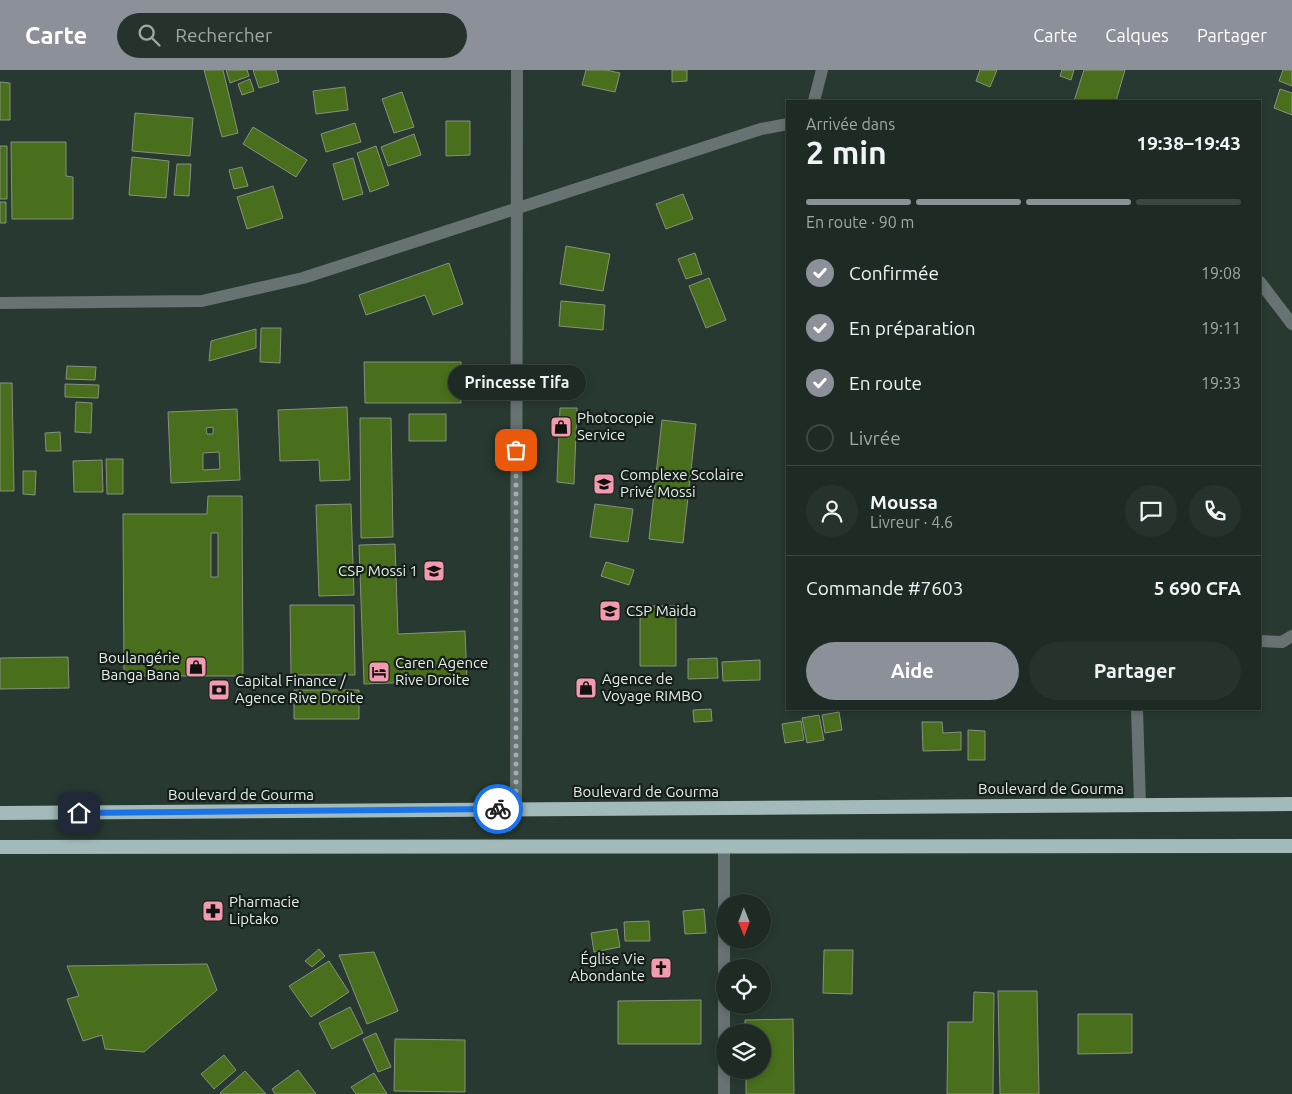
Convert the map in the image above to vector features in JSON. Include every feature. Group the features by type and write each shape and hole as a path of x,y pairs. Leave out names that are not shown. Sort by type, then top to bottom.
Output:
{"highway":[{"name":"Boulevard de Gourma","path":"0,813 1292,804"},
{"path":"0,847 1292,846"}],"street":[{"path":"516,809 517,70"},
{"path":"814,100 822,70"},
{"path":"0,303 202,301 303,278 761,129 786,124"},
{"path":"1261,283 1292,324"},
{"path":"1261,641 1282,642 1292,636"},
{"path":"1137,710 1140,804"},
{"path":"724,847 724,1094"}],"building":[{"path":"204,70 223,70 238,133 222,137"},
{"path":"226,70 247,70 249,76 230,83"},
{"path":"253,70 276,70 279,82 259,88"},
{"path":"586,70 606,70 620,73 615,92 582,85"},
{"path":"672,70 687,70 687,81 672,82"},
{"path":"980,70 997,70 990,87 976,81"},
{"path":"1062,70 1074,70 1071,80 1060,76"},
{"path":"1084,70 1125,70 1116,100 1074,100"},
{"path":"1283,70 1292,70 1292,86 1279,81"},
{"path":"250,79 254,91 242,95 238,84"},
{"path":"0,82 10,83 10,120 0,120"},
{"path":"345,87 348,110 316,114 313,91"},
{"path":"1280,89 1292,93 1292,115 1274,108"},
{"path":"402,92 414,127 394,133 382,99"},
{"path":"135,113 193,118 190,156 132,151"},
{"path":"446,121 470,121 470,155 446,156"},
{"path":"355,123 361,142 326,152 321,134"},
{"path":"253,127 307,160 296,177 243,144"},
{"path":"414,134 421,155 388,166 381,147"},
{"path":"11,142 66,142 66,176 73,177 73,219 12,219"},
{"path":"0,146 7,146 7,199 0,199"},
{"path":"376,146 389,185 370,192 357,153"},
{"path":"132,157 169,161 166,198 129,195"},
{"path":"353,158 363,194 343,200 333,164"},
{"path":"177,164 191,164 189,196 174,195"},
{"path":"242,167 248,186 234,189 229,170"},
{"path":"273,186 283,218 247,229 237,197"},
{"path":"683,194 693,219 666,229 656,204"},
{"path":"0,202 6,202 6,223 0,223"},
{"path":"566,246 610,254 603,291 560,284"},
{"path":"695,253 702,274 686,279 678,259"},
{"path":"449,263 463,304 433,315 425,295 366,315 359,295"},
{"path":"709,278 726,320 706,328 689,286"},
{"path":"561,301 605,305 603,330 559,326"},
{"path":"261,328 281,328 280,363 260,362"},
{"path":"256,329 256,348 209,361 211,341"},
{"path":"364,362 461,362 461,403 365,403"},
{"path":"67,366 96,367 95,380 66,379"},
{"path":"560,374 582,374 583,389 560,389"},
{"path":"0,383 12,383 14,491 0,491"},
{"path":"65,384 99,385 98,398 65,397"},
{"path":"76,402 92,403 91,433 75,432"},
{"path":"347,407 350,480 320,481 319,460 280,461 278,410"},
{"path":"560,408 577,408 574,484 557,482"},
{"path":"237,409 240,480 171,483 168,412","holes":["213,427 213,434 207,434 206,428","219,452 220,469 203,470 203,453"]},
{"path":"409,414 446,414 446,441 409,441"},
{"path":"360,418 391,418 393,537 361,538"},
{"path":"662,420 696,424 683,543 649,539"},
{"path":"60,432 61,451 46,451 45,433"},
{"path":"106,459 123,459 123,494 107,494"},
{"path":"102,460 103,492 74,492 73,461"},
{"path":"23,471 36,471 35,495 23,494"},
{"path":"208,496 242,496 243,676 124,676 123,514 207,514","holes":["211,533 218,533 218,577 211,577"]},
{"path":"351,504 354,595 319,596 316,505"},
{"path":"595,504 633,509 628,542 590,537"},
{"path":"395,544 398,634 465,631 467,680 364,684 359,545"},
{"path":"606,562 634,570 629,585 601,576"},
{"path":"290,605 354,605 355,675 291,675"},
{"path":"640,606 676,606 676,666 640,666"},
{"path":"68,657 69,688 0,689 0,658"},
{"path":"717,658 718,678 688,679 688,659"},
{"path":"760,660 760,680 723,681 722,662"},
{"path":"294,690 359,690 359,719 294,719"},
{"path":"711,709 712,721 694,722 693,710"},
{"path":"839,712 842,730 825,733 822,715"},
{"path":"819,715 824,740 807,743 802,718"},
{"path":"801,721 804,740 785,743 782,724"},
{"path":"922,722 942,722 943,733 961,732 961,750 923,751"},
{"path":"968,730 985,731 985,760 968,760"},
{"path":"704,909 706,933 685,934 683,911"},
{"path":"649,921 650,941 625,941 624,922"},
{"path":"617,929 620,947 594,952 591,933"},
{"path":"319,949 325,956 312,967 305,961"},
{"path":"824,950 853,950 852,994 823,993"},
{"path":"374,952 398,1011 367,1024 339,955"},
{"path":"329,961 349,992 311,1017 289,986"},
{"path":"207,964 217,990 144,1052 105,1049 102,1035 83,1041 67,999 79,996 67,966"},
{"path":"998,991 1037,991 1039,1094 1000,1094"},
{"path":"974,992 994,993 993,1094 947,1094 948,1022 973,1022"},
{"path":"701,1000 701,1044 618,1044 618,1001"},
{"path":"350,1007 363,1033 332,1049 319,1023"},
{"path":"1078,1014 1132,1014 1132,1053 1078,1054"},
{"path":"793,1019 794,1094 746,1094 746,1079 771,1079 771,1024 745,1024 745,1020"},
{"path":"376,1033 391,1067 378,1072 363,1039"},
{"path":"395,1039 465,1040 465,1092 394,1091"},
{"path":"224,1055 236,1070 214,1089 201,1074"},
{"path":"298,1070 316,1094 275,1094 272,1089"},
{"path":"245,1071 266,1094 220,1093"},
{"path":"374,1073 387,1094 356,1094 351,1087"}],"way so far":[{"path":"498,809 516,809 516,450"}],"place":[{"name":"Photocopie Service","path":"561,427"},
{"name":"Princesse Tifa","path":"516,450"},
{"name":"Complexe Scolaire Privé Mossi","path":"604,484"},
{"name":"CSP Mossi 1","path":"434,571"},
{"name":"CSP Maida","path":"610,611"},
{"name":"Boulangérie Banga Bana","path":"196,667"},
{"name":"Caren Agence Rive Droite","path":"379,672"},
{"name":"Agence de Voyage RIMBO","path":"586,688"},
{"name":"Capital Finance / Agence Rive Droite","path":"219,690"},
{"name":"Pharmacie Liptako","path":"213,911"},
{"name":"Église Vie Abondante","path":"661,968"}],"route":[{"path":"79,813 498,809"}]}
